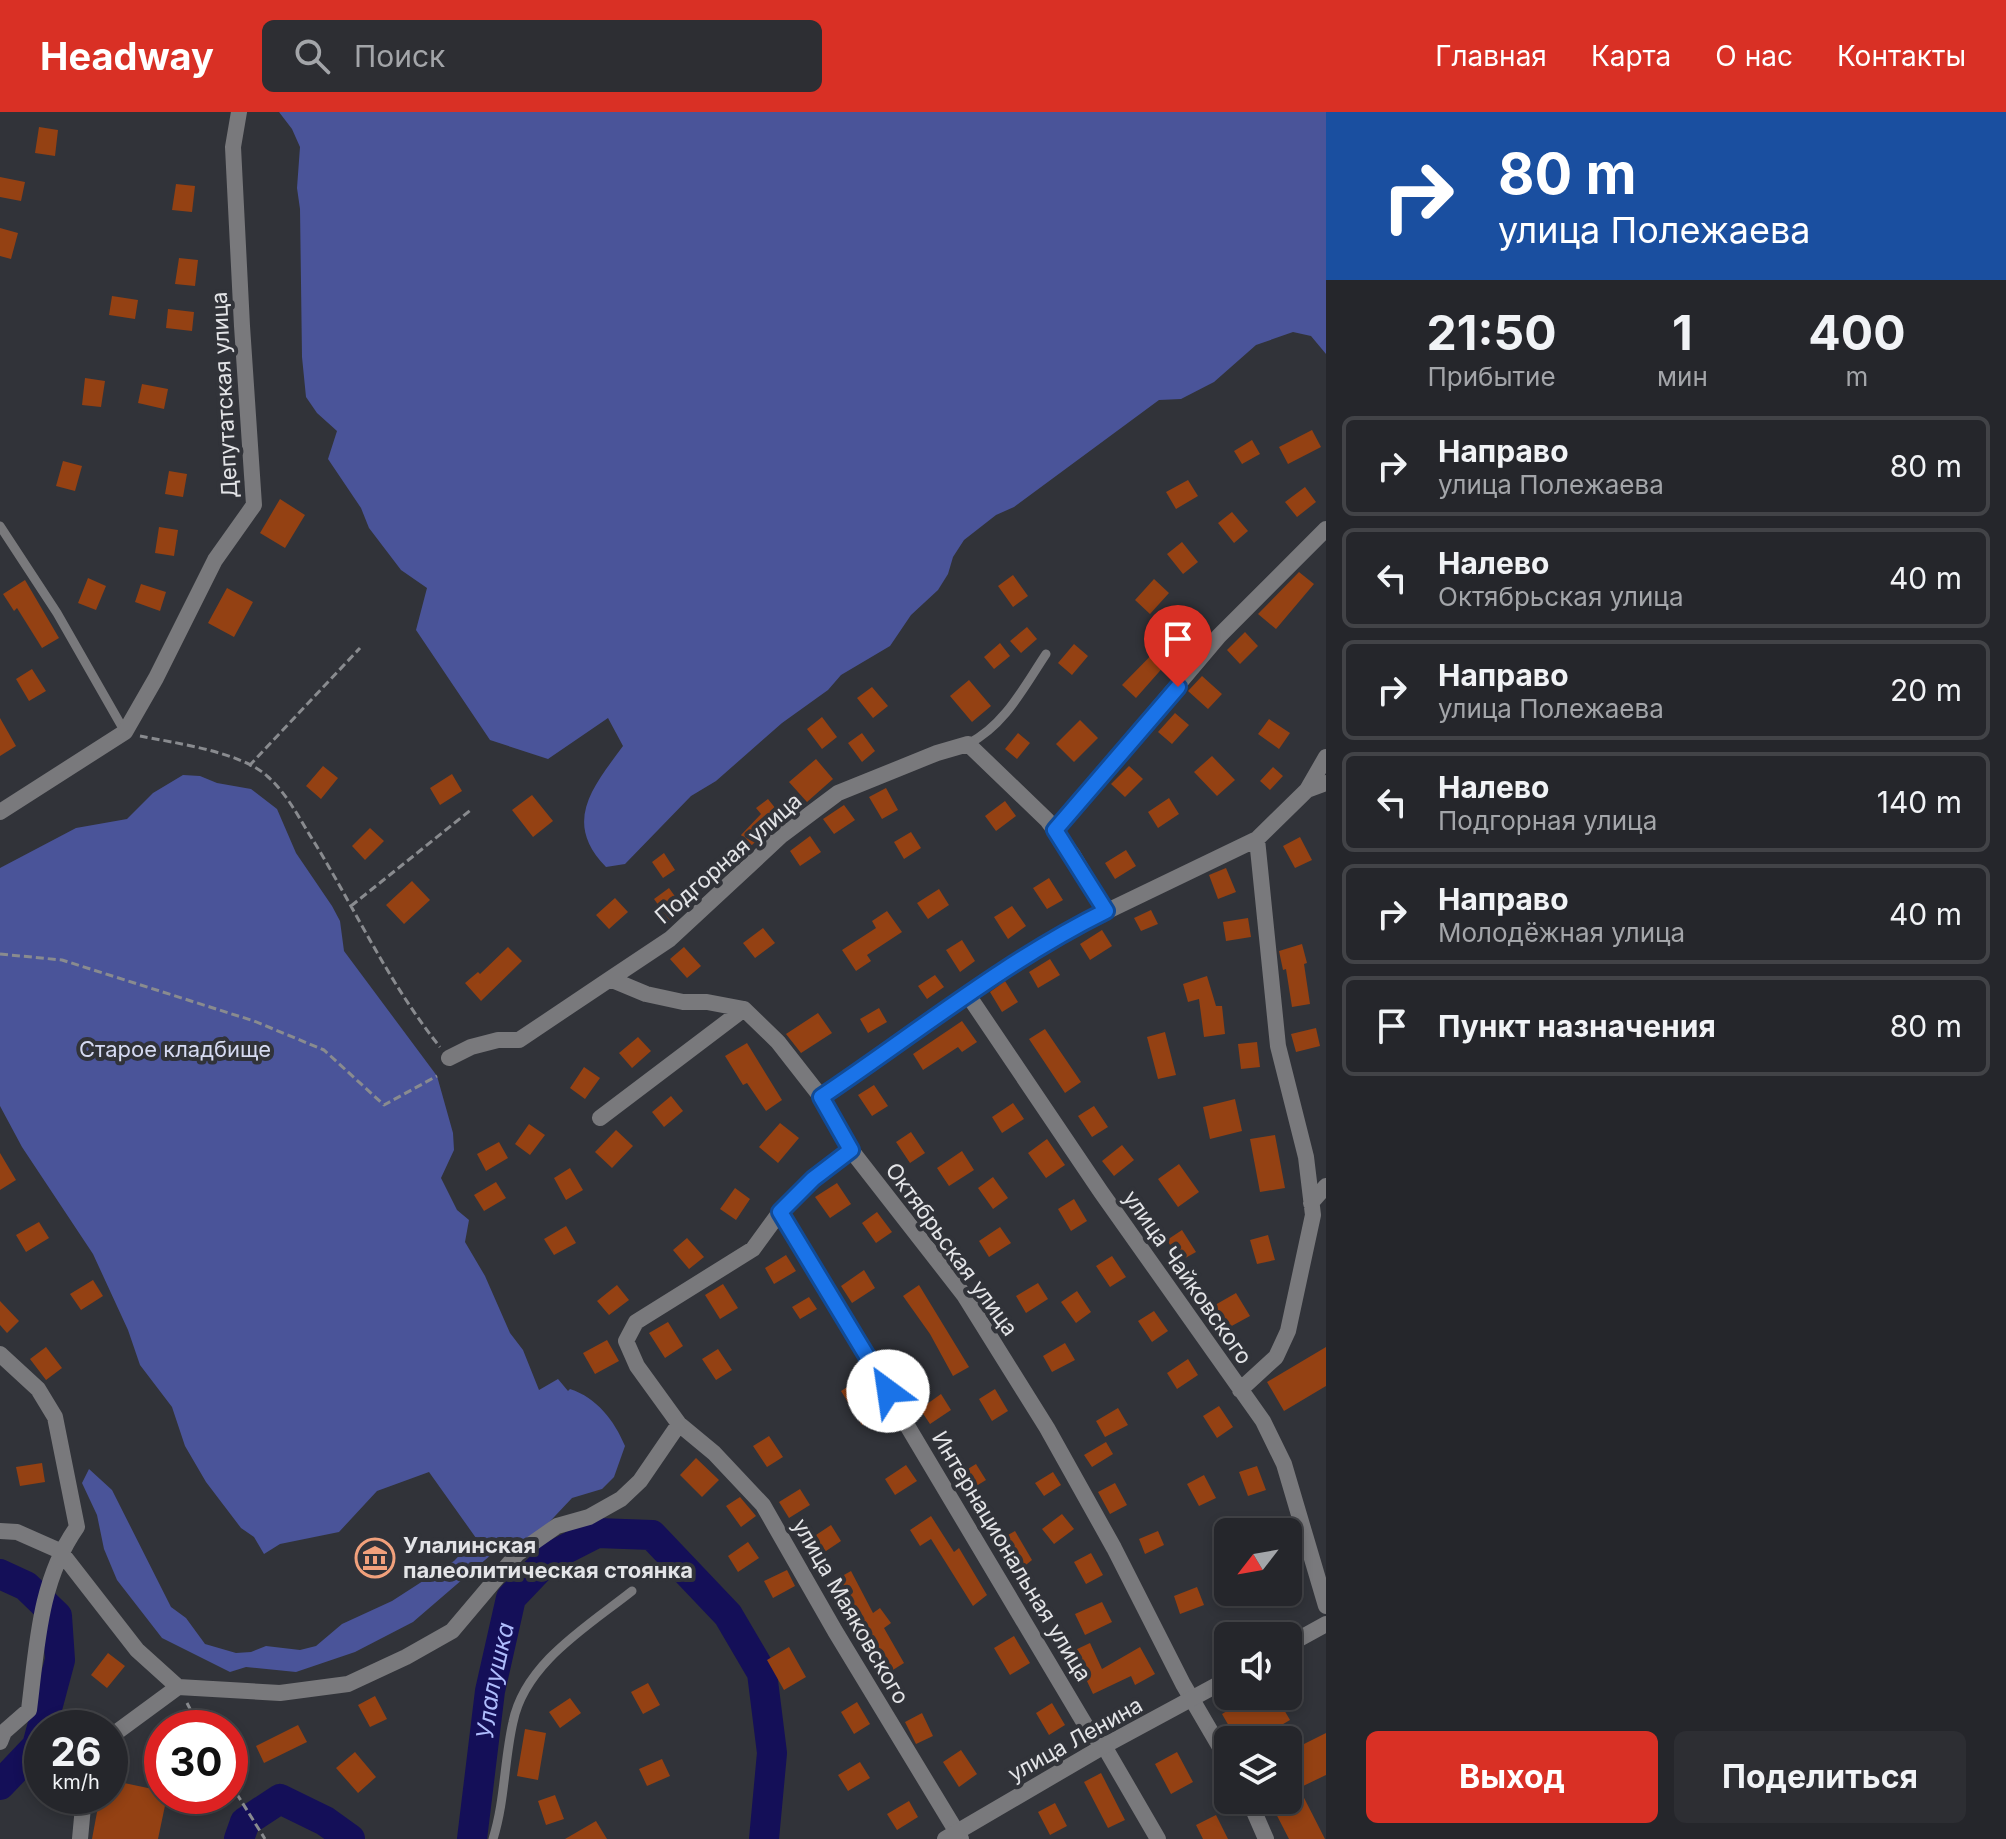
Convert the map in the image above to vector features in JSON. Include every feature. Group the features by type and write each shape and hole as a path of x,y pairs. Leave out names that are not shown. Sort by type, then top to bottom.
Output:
{"street":[{"name":"Депутатская улица","path":"0,812 125,732 156,678 215,560 254,505 233,147 239,112"},
{"path":"1055,830 1219,636 1326,529"},
{"path":"968,744 1007,779 1055,830 1106,911"},
{"name":"Подгорная улица","path":"610,979 670,939 782,835 838,793 937,753 968,744"},
{"path":"821,1097 1028,955 1106,911 1257,839 1307,790 1326,757"},
{"path":"1307,790 1326,783"},
{"path":"1240,1390 1276,1357 1288,1331 1313,1215 1306,1157 1278,1046 1257,839"},
{"path":"449,1058 471,1047 498,1040 519,1040 610,979 646,994 744,1009"},
{"name":"улица Чайковского","path":"968,995 1020,1076 1263,1421 1284,1464 1326,1606"},
{"path":"600,1118 744,1009"},
{"name":"Октябрьская улица","path":"744,1009 778,1042 821,1097 851,1150 964,1295 1047,1428 1214,1737"},
{"path":"780,1212 813,1179 851,1150"},
{"path":"1311,1203 1326,1186"},
{"name":"улица Маяковского","path":"780,1212 753,1249 636,1322 626,1341 637,1366 679,1424 714,1453 763,1505 954,1837"},
{"name":"Интернациональная улица","path":"780,1212 1089,1731 1104,1746 1158,1839"},
{"path":"0,1354 38,1389 55,1417 77,1527 60,1551 44,1602 29,1710 4,1732 0,1742"},
{"path":"128,1724 178,1687 280,1693 348,1684 406,1657 452,1631 517,1554 557,1526 589,1517 621,1499 640,1481 679,1424"},
{"path":"0,1531 17,1532 60,1551 137,1650 178,1687"},
{"path":"1302,1637 1326,1624"},
{"name":"улица Ленина","path":"954,1837 1104,1746 1214,1687"},
{"path":"80,1839 82,1814"},
{"path":"1255,1814 1266,1839"}],"lane":[{"path":"0,526 57,613 125,732"},
{"name":"Подгорная улица","path":"968,744 983,736 1009,711 1046,654"},
{"path":"493,1839 500,1816 513,1718 533,1679 561,1647 632,1591"}],"path":[{"path":"249,766 360,648"},
{"path":"125,732 232,757 266,774 290,803 399,992 449,1058"},
{"path":"351,906 472,809"},
{"path":"0,954 62,960 254,1021 324,1050 384,1105 437,1076"},
{"path":"178,1687 190,1710"},
{"path":"248,1813 265,1839"}],"green space":[{"path":"279,112 1326,112 1326,354 1311,336 1293,332 1256,345 1214,382 1181,399 1159,400 1014,507 996,515 964,540 938,590 911,615 890,646 841,675 828,690 782,723 716,781 691,796 625,864 606,867 593,851 584,820 593,790 623,746 608,718 548,759 490,740 416,630 427,588 401,570 369,528 361,508 328,459 337,431 317,413 306,397 302,357 297,188 300,147 292,129"},
{"name":"Старое кладбище","path":"183,775 200,776 217,783 251,789 277,809 296,853 340,921 344,951 437,1076 453,1133 454,1150 441,1178 457,1210 469,1220 465,1242 485,1276 510,1333 523,1350 539,1390 558,1379 568,1391 570,1389 588,1398 610,1419 625,1446 614,1477 602,1489 572,1498 539,1533 524,1544 492,1554 413,1622 355,1652 296,1672 246,1667 230,1672 162,1638 117,1580 104,1549 97,1515 82,1483 89,1469 112,1490 171,1607 186,1618 205,1644 236,1653 251,1652 266,1646 300,1650 316,1646 342,1624 392,1601 454,1561 476,1538 429,1472 377,1491 339,1532 280,1544 264,1554 254,1537 241,1528 206,1482 185,1446 172,1407 140,1365 128,1330 93,1254 22,1147 0,1106 0,868 76,828 127,819 153,793"}],"building":[{"path":"39,127 58,130 55,156 35,153"},
{"path":"0,177 25,182 21,201 0,197"},
{"path":"176,184 195,186 192,212 172,210"},
{"path":"0,228 18,233 11,259 0,256"},
{"path":"179,258 198,260 195,286 175,284"},
{"path":"112,296 138,300 135,319 109,315"},
{"path":"168,309 194,312 192,331 166,328"},
{"path":"85,378 105,381 101,407 82,405"},
{"path":"142,384 168,389 164,409 138,403"},
{"path":"1312,430 1321,447 1288,464 1279,447"},
{"path":"1252,440 1260,454 1242,464 1234,451"},
{"path":"63,461 82,466 75,491 56,486"},
{"path":"169,471 187,474 183,497 165,494"},
{"path":"1188,480 1198,496 1176,509 1166,492"},
{"path":"1305,487 1316,502 1297,517 1285,502"},
{"path":"280,499 305,515 285,548 260,533"},
{"path":"1232,512 1248,531 1234,543 1218,523"},
{"path":"159,527 178,530 174,556 155,553"},
{"path":"1182,542 1198,562 1183,574 1167,554"},
{"path":"1299,572 1314,584 1276,629 1258,614"},
{"path":"1013,575 1028,596 1013,607 998,586"},
{"path":"88,578 106,586 96,610 78,603"},
{"path":"1154,579 1169,593 1150,614 1135,600"},
{"path":"25,580 59,638 42,648 17,608 14,611 3,594"},
{"path":"141,584 166,592 160,611 135,602"},
{"path":"227,588 253,602 234,637 208,623"},
{"path":"1027,627 1037,639 1021,653 1010,641"},
{"path":"1245,632 1258,646 1240,664 1227,650"},
{"path":"1171,635 1185,647 1136,698 1122,685"},
{"path":"1000,643 1010,656 994,669 984,657"},
{"path":"1074,644 1088,656 1072,675 1058,663"},
{"path":"32,669 46,691 29,701 16,679"},
{"path":"1202,676 1222,694 1208,709 1188,691"},
{"path":"969,680 991,706 972,722 950,696"},
{"path":"872,687 888,706 873,718 857,698"},
{"path":"1175,713 1189,725 1172,744 1158,732"},
{"path":"822,717 837,737 822,749 807,729"},
{"path":"0,718 16,746 0,756"},
{"path":"1269,719 1290,733 1279,749 1258,734"},
{"path":"1080,720 1098,738 1074,762 1056,744"},
{"path":"862,733 875,751 862,762 848,743"},
{"path":"1018,733 1030,743 1017,759 1005,749"},
{"path":"1212,756 1235,780 1217,796 1194,772"},
{"path":"816,759 833,779 807,802 789,782"},
{"path":"323,766 338,778 321,799 306,786"},
{"path":"1129,766 1143,779 1125,797 1111,784"},
{"path":"1273,767 1283,776 1270,790 1260,781"},
{"path":"452,774 462,791 440,805 430,788"},
{"path":"886,788 898,810 882,819 869,797"},
{"path":"532,795 553,821 533,837 512,810"},
{"path":"1169,798 1179,814 1158,828 1148,812"},
{"path":"768,799 780,814 763,829 765,832 751,846 741,835 761,814 756,808"},
{"path":"1005,801 1016,816 996,831 985,816"},
{"path":"844,805 855,820 834,834 823,819"},
{"path":"370,828 384,841 365,860 352,846"},
{"path":"911,832 921,848 904,859 894,842"},
{"path":"810,836 821,852 800,866 790,851"},
{"path":"1300,837 1312,860 1295,868 1283,846"},
{"path":"1126,850 1136,866 1115,879 1105,863"},
{"path":"664,853 675,870 663,878 652,862"},
{"path":"1226,868 1236,892 1218,899 1209,875"},
{"path":"1049,878 1063,900 1047,909 1033,888"},
{"path":"412,881 430,900 404,924 386,905"},
{"path":"669,888 684,909 669,920 654,899"},
{"path":"939,889 949,905 928,919 917,903"},
{"path":"615,898 628,912 609,929 596,915"},
{"path":"1012,906 1026,926 1008,939 994,917"},
{"path":"1151,910 1158,924 1141,931 1134,918"},
{"path":"887,911 902,932 867,955 871,961 856,971 842,950 876,928 872,921"},
{"path":"1248,918 1251,937 1226,941 1223,922"},
{"path":"763,928 775,943 755,958 743,943"},
{"path":"1102,930 1112,946 1090,960 1080,944"},
{"path":"962,940 975,961 960,972 946,950"},
{"path":"1302,944 1307,963 1304,964 1310,1004 1292,1007 1286,969 1283,970 1279,951"},
{"path":"508,947 522,961 481,1001 465,983 478,972 480,974"},
{"path":"684,947 701,966 687,978 670,959"},
{"path":"1050,959 1060,975 1038,988 1029,972"},
{"path":"935,975 944,987 927,999 918,986"},
{"path":"1207,976 1216,1006 1222,1006 1225,1034 1204,1037 1199,999 1188,1002 1183,984"},
{"path":"1005,981 1018,1002 1002,1012 990,992"},
{"path":"879,1008 887,1022 868,1033 860,1019"},
{"path":"818,1013 832,1033 801,1053 786,1034"},
{"path":"962,1021 977,1042 962,1052 958,1047 923,1070 913,1054"},
{"path":"1316,1028 1320,1046 1296,1052 1291,1034"},
{"path":"1045,1029 1081,1082 1065,1093 1029,1039"},
{"path":"1165,1032 1176,1075 1158,1079 1147,1037"},
{"path":"638,1037 651,1051 632,1068 619,1053"},
{"path":"1257,1042 1260,1067 1241,1069 1238,1044"},
{"path":"747,1043 782,1100 766,1111 747,1083 743,1085 725,1056"},
{"path":"584,1067 600,1078 585,1099 570,1088"},
{"path":"874,1085 888,1106 872,1116 858,1095"},
{"path":"671,1096 683,1111 664,1127 652,1112"},
{"path":"1235,1099 1242,1131 1210,1139 1203,1107"},
{"path":"1013,1103 1024,1119 1002,1133 992,1117"},
{"path":"1094,1106 1108,1127 1092,1137 1078,1116"},
{"path":"780,1123 799,1138 778,1163 759,1147"},
{"path":"529,1124 545,1135 530,1155 515,1144"},
{"path":"616,1130 633,1146 612,1168 595,1152"},
{"path":"911,1132 925,1153 910,1163 896,1142"},
{"path":"1275,1135 1285,1188 1260,1192 1250,1139"},
{"path":"1047,1139 1065,1165 1046,1178 1028,1153"},
{"path":"499,1142 508,1158 486,1171 477,1154"},
{"path":"1122,1145 1134,1160 1114,1176 1102,1161"},
{"path":"962,1151 974,1170 949,1186 937,1168"},
{"path":"0,1153 16,1180 0,1190"},
{"path":"1179,1164 1199,1192 1178,1207 1158,1179"},
{"path":"570,1168 583,1190 566,1200 554,1178"},
{"path":"993,1177 1008,1198 993,1209 978,1188"},
{"path":"496,1182 506,1198 484,1211 474,1195"},
{"path":"837,1183 851,1204 830,1218 815,1197"},
{"path":"735,1188 750,1199 736,1220 720,1209"},
{"path":"1074,1199 1087,1221 1071,1231 1058,1209"},
{"path":"877,1212 892,1232 876,1243 862,1223"},
{"path":"39,1222 49,1238 26,1252 16,1235"},
{"path":"566,1226 576,1243 554,1255 544,1239"},
{"path":"1000,1227 1011,1243 989,1257 979,1241"},
{"path":"1182,1230 1196,1252 1180,1261 1167,1240"},
{"path":"1268,1235 1275,1260 1257,1264 1250,1240"},
{"path":"687,1238 704,1257 689,1269 673,1250"},
{"path":"786,1255 796,1271 774,1284 765,1268"},
{"path":"1112,1256 1126,1277 1110,1287 1096,1266"},
{"path":"864,1270 875,1288 852,1303 841,1286"},
{"path":"93,1280 103,1296 81,1310 70,1294"},
{"path":"1038,1283 1048,1299 1026,1313 1016,1296"},
{"path":"723,1284 738,1308 720,1319 705,1295"},
{"path":"617,1285 629,1300 609,1315 597,1301"},
{"path":"919,1285 969,1367 953,1376 930,1334 903,1296"},
{"path":"1077,1291 1091,1312 1076,1323 1061,1302"},
{"path":"1236,1293 1250,1316 1228,1328 1215,1305"},
{"path":"809,1297 817,1309 800,1319 792,1307"},
{"path":"0,1301 19,1321 7,1333 0,1325"},
{"path":"1154,1311 1168,1331 1152,1342 1138,1321"},
{"path":"668,1322 683,1346 665,1358 649,1333"},
{"path":"607,1340 619,1361 595,1374 583,1353"},
{"path":"1065,1343 1075,1360 1052,1372 1043,1356"},
{"path":"46,1347 62,1368 46,1380 30,1359"},
{"path":"1326,1347 1326,1386 1284,1411 1267,1382"},
{"path":"718,1349 732,1370 716,1380 702,1359"},
{"path":"1188,1359 1198,1375 1177,1389 1167,1373"},
{"path":"857,1381 878,1415 862,1425 841,1391"},
{"path":"995,1389 1008,1411 992,1421 979,1399"},
{"path":"941,1394 951,1410 930,1424 920,1409"},
{"path":"1219,1406 1233,1427 1217,1438 1203,1416"},
{"path":"1118,1408 1128,1425 1105,1437 1096,1421"},
{"path":"769,1436 783,1457 767,1467 753,1446"},
{"path":"1106,1442 1113,1454 1092,1467 1084,1455"},
{"path":"696,1458 719,1480 702,1497 680,1475"},
{"path":"42,1463 45,1482 20,1486 16,1467"},
{"path":"976,1464 986,1480 968,1491 958,1475"},
{"path":"906,1465 917,1481 895,1495 885,1479"},
{"path":"1257,1466 1266,1490 1248,1496 1239,1472"},
{"path":"1053,1472 1061,1485 1044,1496 1035,1483"},
{"path":"1204,1475 1216,1498 1199,1506 1187,1484"},
{"path":"1115,1483 1127,1505 1110,1514 1098,1492"},
{"path":"800,1489 810,1505 789,1518 779,1502"},
{"path":"740,1497 756,1516 741,1527 726,1506"},
{"path":"1062,1514 1074,1529 1054,1544 1042,1529"},
{"path":"931,1516 954,1552 959,1548 987,1595 973,1606 931,1539 920,1546 910,1530"},
{"path":"831,1525 841,1541 820,1555 810,1539"},
{"path":"1015,1531 1032,1560 1017,1572 999,1540"},
{"path":"1158,1531 1164,1545 1145,1554 1139,1539"},
{"path":"748,1542 759,1558 738,1572 728,1556"},
{"path":"1091,1553 1103,1575 1086,1584 1074,1562"},
{"path":"787,1570 795,1586 773,1598 764,1581"},
{"path":"851,1571 873,1613 880,1608 891,1623 884,1628 904,1663 888,1673 835,1580"},
{"path":"1197,1587 1204,1605 1180,1614 1174,1596"},
{"path":"1102,1602 1112,1622 1085,1635 1075,1614"},
{"path":"1014,1636 1030,1663 1010,1675 994,1648"},
{"path":"1090,1643 1102,1669 1140,1647 1155,1674 1135,1685 1131,1676 1093,1694 1073,1651"},
{"path":"789,1647 806,1677 784,1690 767,1660"},
{"path":"108,1653 125,1666 107,1688 91,1675"},
{"path":"648,1683 660,1705 643,1714 631,1692"},
{"path":"375,1696 387,1719 370,1727 358,1705"},
{"path":"570,1698 581,1713 560,1728 549,1712"},
{"path":"857,1702 870,1724 854,1734 841,1712"},
{"path":"1052,1703 1065,1725 1049,1735 1036,1713"},
{"path":"1229,1710 1284,1710 1290,1720 1280,1726 1229,1726 1222,1714"},
{"path":"922,1713 933,1736 916,1744 905,1722"},
{"path":"298,1725 307,1742 264,1763 256,1746"},
{"path":"525,1729 546,1733 538,1780 517,1776"},
{"path":"1326,1733 1326,1775 1302,1787 1302,1745"},
{"path":"961,1750 977,1774 959,1787 943,1762"},
{"path":"355,1752 376,1777 358,1793 336,1768"},
{"path":"1177,1752 1193,1782 1171,1794 1155,1764"},
{"path":"662,1759 670,1776 647,1786 639,1769"},
{"path":"860,1762 870,1778 848,1791 838,1775"},
{"path":"1101,1773 1125,1820 1108,1828 1084,1782"},
{"path":"128,1784 144,1787 144,1814 163,1814 158,1839 92,1839 97,1814 128,1814"},
{"path":"1302,1794 1325,1839 1289,1839 1276,1814 1302,1814"},
{"path":"555,1795 564,1819 546,1825 538,1801"},
{"path":"909,1801 918,1817 897,1830 887,1814"},
{"path":"1055,1803 1067,1826 1050,1835 1038,1812"},
{"path":"1216,1815 1228,1839 1203,1839 1196,1825"},
{"path":"596,1821 607,1839 565,1839"}],"waterway":[{"name":"Улалушка","path":"472,1839 490,1691 511,1598 550,1557 597,1533 652,1535 728,1615 762,1673 772,1753 764,1839"},
{"name":"Улалушка","path":"0,1574 26,1586 57,1616 60,1660 37,1746 0,1785"},
{"name":"Улалушка","path":"239,1839 245,1822 280,1799 325,1821 350,1839"}],"place":[{"name":"Улалинская палеолитическая стоянка","path":"375,1558"}],"route":[{"path":"888,1391 780,1212 813,1179 851,1150 821,1097 1001,971 1106,911 1055,830 1178,687"}]}
